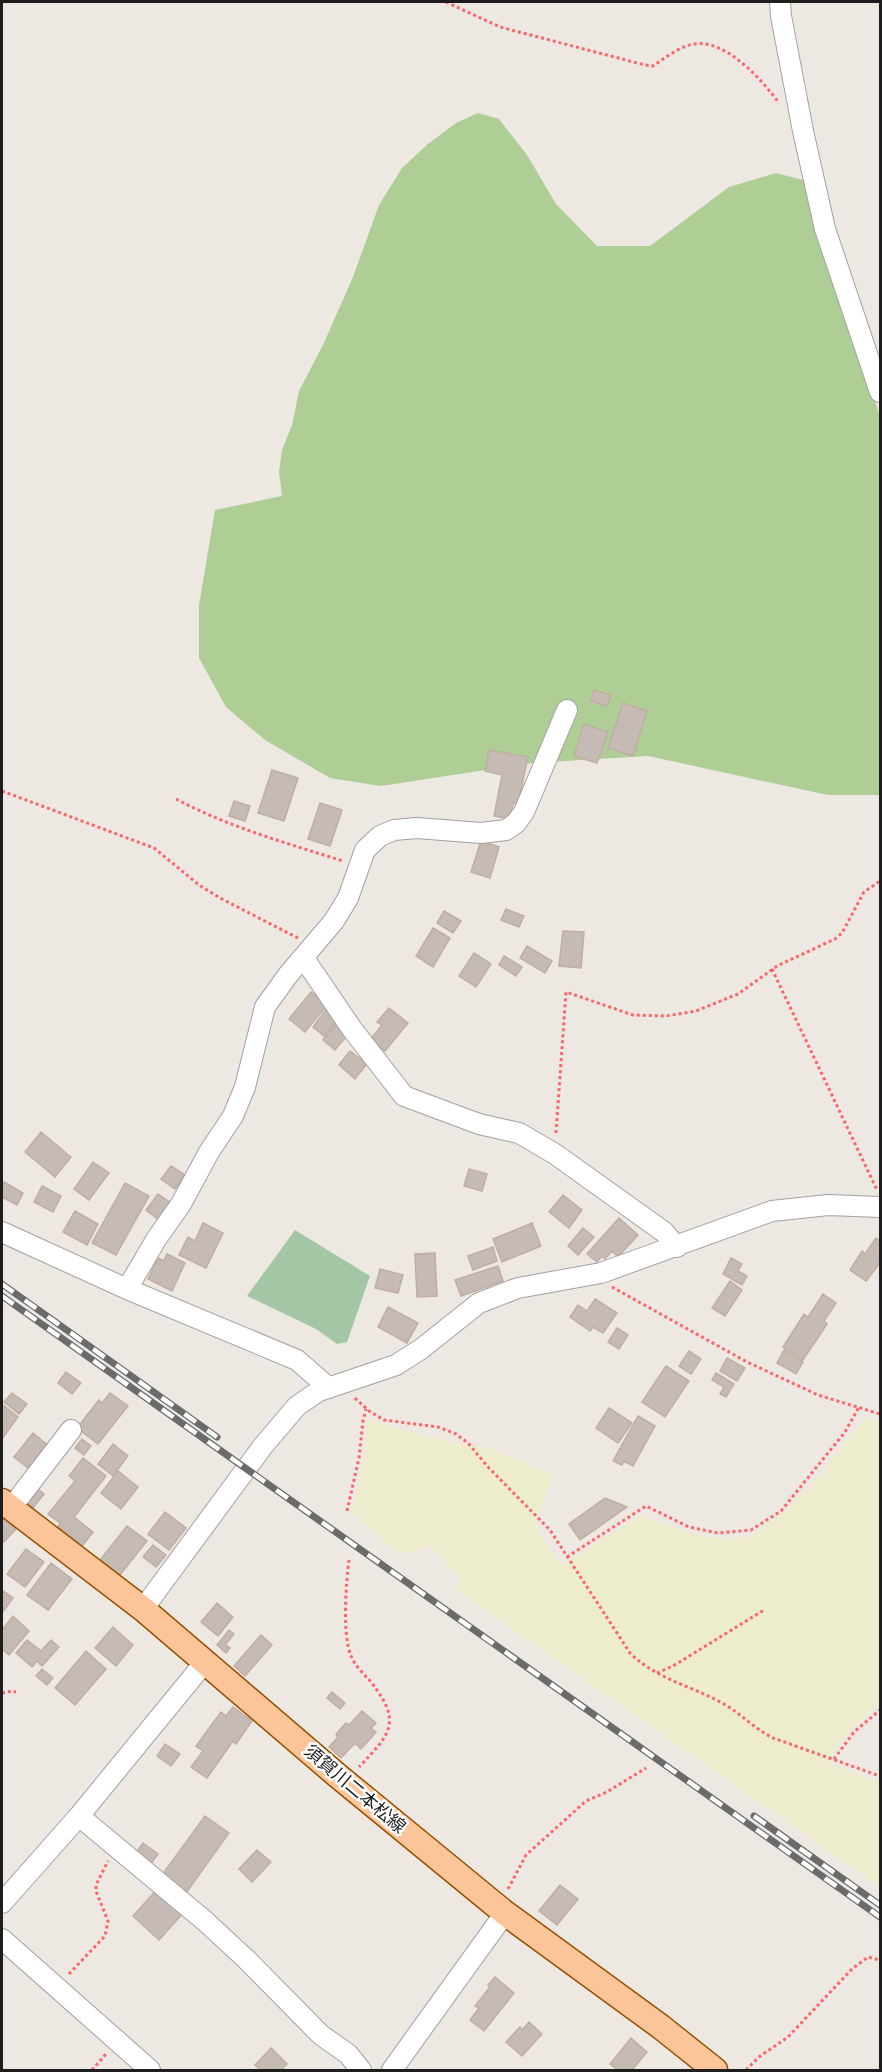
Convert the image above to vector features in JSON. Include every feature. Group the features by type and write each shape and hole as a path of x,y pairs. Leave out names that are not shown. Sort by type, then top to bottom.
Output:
{"main road":[{"name":"須賀川二本松線","path":"6,1504 143,1609 345,1782 502,1910 661,2027 715,2070"}],"street":[{"path":"780,2 803,131 825,229 880,392"},
{"path":"127,1289 233,1116 245,1087 266,1007 288,975 334,921 348,898 365,850 380,836 394,831 417,828 481,833 506,830 516,823 524,812 567,710"},
{"path":"303,957 352,1029 404,1096 479,1124 519,1133 549,1151 664,1232 677,1247"},
{"path":"143,1609 263,1446 297,1406 308,1397 336,1385 396,1365 421,1349 479,1303 518,1288 597,1274 772,1211 828,1205 880,1207"},
{"path":"2,1232 127,1289 297,1360 336,1385"},
{"path":"6,1504 71,1430"},
{"path":"2,1903 79,1816 205,1662"},
{"path":"79,1816 205,1921 321,2035 348,2054 361,2070"},
{"path":"392,2070 502,1910"},
{"path":"2,1939 150,2070"}],"path":[{"path":"446,2 500,27 645,65 653,66 672,53 693,44 709,44 740,60 783,108"},
{"path":"2,791 154,848 213,894 298,937 303,957"},
{"path":"176,799 206,815 250,832 360,866"},
{"path":"549,1151 555,1138 566,992 633,1015 666,1016 696,1011 738,994 772,969 835,939 842,933 864,892 880,881"},
{"path":"772,969 880,1196"},
{"path":"597,1274 608,1285 747,1362 818,1395 880,1414"},
{"path":"336,1385 384,1420 438,1427 456,1434 468,1443 488,1467 539,1518 630,1653 639,1661 657,1673 724,1704 759,1731 773,1738 880,1776"},
{"path":"567,1557 646,1506 690,1527 718,1533 751,1530 781,1511 845,1432 860,1407"},
{"path":"347,1510 359,1458 366,1409"},
{"path":"345,1782 384,1741 389,1718 379,1693 355,1664 349,1649 345,1592 349,1560"},
{"path":"657,1673 673,1666 764,1610"},
{"path":"2,1693 16,1692"},
{"path":"834,1759 854,1732 880,1710"},
{"path":"502,1910 526,1855 586,1801 607,1792 646,1768"},
{"path":"56,1988 105,1936 108,1922 96,1891 96,1885 103,1868 117,1847"},
{"path":"746,2070 759,2057 788,2037 852,1970 868,1957 880,1960"}],"green space":[{"path":"478,113 499,119 527,155 556,204 597,246 650,246 729,187 776,173 803,180 824,253 880,416 880,795 828,795 648,756 532,763 381,786 330,778 265,740 226,707 199,658 199,605 215,510 282,496 279,472 282,450 292,425 299,391 323,345 353,277 379,205 402,168 456,123"},
{"path":"295,1230 370,1276 347,1342 337,1344 316,1329 247,1296"},
{"path":"367,1418 409,1432 489,1448 553,1475 535,1525 561,1566 639,1516 698,1535 724,1540 752,1536 787,1509 827,1468 838,1450 865,1419 880,1421 880,1703 839,1741 828,1762 880,1784 880,1887 455,1589 460,1579 430,1545 409,1554 392,1548 352,1513 367,1441"}],"building":[{"path":"594,690 611,695 607,706 591,701"},
{"path":"623,703 647,711 633,756 608,748"},
{"path":"584,724 608,732 597,763 574,756"},
{"path":"489,750 528,757 518,804 513,803 510,819 494,816 502,775 485,771"},
{"path":"272,770 298,778 284,821 258,813"},
{"path":"234,801 250,806 245,821 229,816"},
{"path":"320,803 342,810 330,846 308,839"},
{"path":"481,841 499,847 490,878 471,872"},
{"path":"506,909 524,916 519,927 501,920"},
{"path":"444,911 461,921 453,933 437,923"},
{"path":"433,928 450,938 433,967 416,956"},
{"path":"563,931 584,932 581,968 559,966"},
{"path":"527,946 552,961 545,973 520,958"},
{"path":"474,953 491,964 476,987 459,976"},
{"path":"504,956 522,967 516,976 499,965"},
{"path":"311,992 327,1005 305,1032 289,1019"},
{"path":"327,1008 339,1018 324,1036 313,1027"},
{"path":"389,1008 408,1023 385,1051 370,1040 382,1025 377,1022"},
{"path":"337,1023 349,1033 335,1050 323,1040"},
{"path":"350,1051 367,1064 355,1079 339,1065"},
{"path":"41,1132 71,1157 55,1177 25,1152"},
{"path":"93,1162 109,1173 89,1200 74,1189"},
{"path":"171,1166 185,1175 175,1189 161,1179"},
{"path":"469,1169 487,1174 482,1191 464,1186"},
{"path":"4,1182 23,1193 17,1205 2,1197"},
{"path":"125,1183 149,1196 116,1255 92,1243"},
{"path":"42,1186 61,1196 53,1212 34,1202"},
{"path":"158,1194 171,1203 159,1220 146,1210"},
{"path":"563,1195 582,1210 569,1228 549,1212"},
{"path":"75,1211 98,1224 87,1245 63,1232"},
{"path":"619,1218 638,1235 618,1257 612,1251 605,1259 602,1256 597,1262 587,1254"},
{"path":"203,1223 223,1233 206,1268 179,1255 188,1237 195,1241"},
{"path":"532,1223 541,1246 502,1262 493,1239"},
{"path":"583,1228 594,1237 578,1255 568,1246"},
{"path":"876,1238 880,1241 880,1263 866,1281 850,1270 862,1251 865,1254"},
{"path":"493,1247 497,1261 473,1270 468,1256"},
{"path":"435,1253 437,1296 417,1297 415,1254"},
{"path":"167,1254 185,1263 172,1291 148,1279 158,1258 164,1261"},
{"path":"731,1258 742,1264 738,1271 747,1276 742,1285 723,1274"},
{"path":"498,1266 503,1281 461,1296 455,1280"},
{"path":"380,1269 403,1275 398,1293 375,1288"},
{"path":"730,1281 742,1290 725,1316 712,1308"},
{"path":"823,1294 836,1303 824,1321 827,1324 803,1360 783,1347 804,1314 808,1317"},
{"path":"595,1299 617,1313 603,1333 593,1327 590,1331 570,1317 578,1305 587,1311"},
{"path":"388,1307 418,1323 407,1343 378,1327"},
{"path":"617,1328 628,1335 619,1349 608,1342"},
{"path":"784,1350 803,1362 796,1374 777,1363"},
{"path":"689,1351 701,1359 691,1374 679,1366"},
{"path":"727,1358 745,1368 737,1381 720,1371"},
{"path":"666,1366 689,1381 665,1417 642,1402"},
{"path":"66,1372 81,1383 72,1394 58,1383"},
{"path":"716,1373 734,1384 726,1397 720,1394 724,1387 712,1380"},
{"path":"12,1393 27,1404 19,1414 4,1402"},
{"path":"110,1393 128,1406 98,1444 77,1428 99,1400 102,1403"},
{"path":"2,1404 18,1417 2,1439"},
{"path":"609,1408 632,1423 618,1443 596,1428"},
{"path":"638,1416 655,1426 633,1466 624,1461 622,1465 613,1461"},
{"path":"33,1433 50,1447 32,1471 14,1457"},
{"path":"82,1439 91,1446 84,1455 75,1448"},
{"path":"113,1444 128,1456 113,1476 98,1464"},
{"path":"83,1458 106,1476 74,1517 93,1532 82,1546 58,1527 60,1523 48,1514 75,1481 69,1476"},
{"path":"118,1471 138,1487 121,1509 101,1493"},
{"path":"34,1486 44,1494 32,1509 22,1501"},
{"path":"605,1498 627,1507 580,1540 569,1524"},
{"path":"165,1512 186,1528 169,1550 148,1534"},
{"path":"2,1516 16,1529 4,1542 2,1540"},
{"path":"127,1526 147,1541 120,1575 100,1560"},
{"path":"153,1545 166,1555 156,1567 143,1557"},
{"path":"26,1549 44,1562 25,1587 7,1574"},
{"path":"51,1563 72,1579 48,1610 27,1595"},
{"path":"2,1590 13,1598 2,1613"},
{"path":"217,1603 233,1617 218,1636 201,1622"},
{"path":"13,1616 29,1631 9,1655 2,1649 2,1630"},
{"path":"113,1627 133,1645 116,1666 95,1648"},
{"path":"229,1630 234,1634 225,1645 230,1648 226,1653 217,1645"},
{"path":"261,1635 272,1645 245,1676 234,1666"},
{"path":"27,1640 41,1651 51,1640 59,1647 42,1666 37,1661 32,1667 16,1653"},
{"path":"86,1651 106,1669 75,1705 55,1688"},
{"path":"42,1669 53,1678 47,1685 36,1676"},
{"path":"332,1692 345,1703 340,1709 327,1698"},
{"path":"233,1707 252,1721 236,1744 233,1741 207,1778 191,1767 203,1751 196,1746 221,1712 226,1716"},
{"path":"362,1711 376,1723 371,1728 376,1732 361,1749 355,1743 341,1758 329,1747 338,1737 336,1734 346,1723 349,1725"},
{"path":"165,1744 180,1754 171,1766 157,1756"},
{"path":"205,1816 229,1833 186,1893 162,1875"},
{"path":"143,1843 158,1854 150,1865 135,1854"},
{"path":"257,1850 271,1862 252,1882 239,1869"},
{"path":"560,1885 578,1899 557,1925 539,1911"},
{"path":"159,1887 185,1911 159,1940 133,1916"},
{"path":"495,1977 514,1993 484,2031 470,2020 479,2008 475,2006"},
{"path":"529,2022 542,2034 522,2056 506,2042 520,2027 522,2030"},
{"path":"631,2038 647,2052 632,2070 618,2070 610,2064"},
{"path":"271,2048 287,2064 281,2070 261,2070 255,2065"}],"railway":[{"path":"2,1284 217,1437"},
{"path":"2,1296 880,1917"},
{"path":"754,1816 880,1905"}]}
